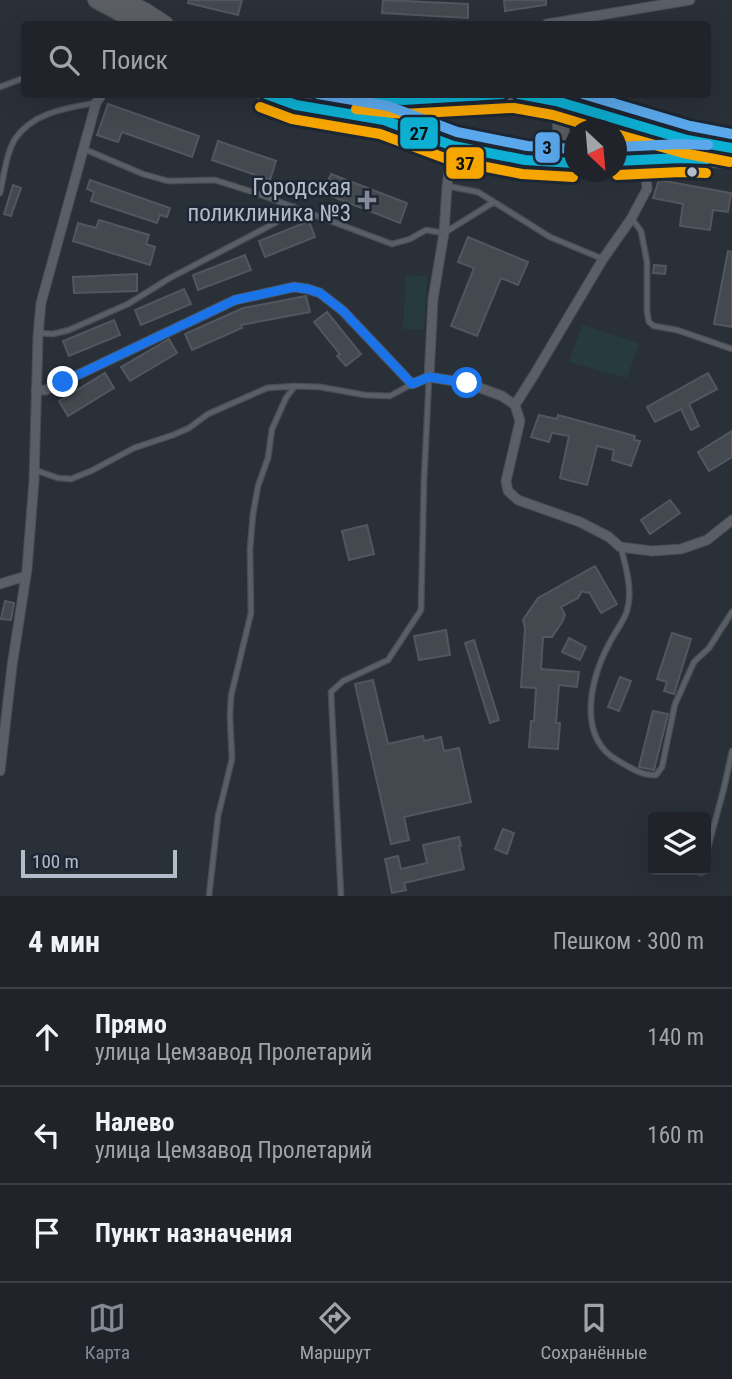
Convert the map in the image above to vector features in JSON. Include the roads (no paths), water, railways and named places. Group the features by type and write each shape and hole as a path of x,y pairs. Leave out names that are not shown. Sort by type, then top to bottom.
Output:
{"highway":[{"path":"96,0 142,12"},
{"path":"123,0 159,21"},
{"path":"275,98 384,120 453,146 525,160 564,162"},
{"path":"386,98 440,98"},
{"path":"538,98 687,140 732,148"},
{"path":"537,160 552,152 558,141 562,128 556,101"},
{"path":"627,161 681,158 732,160"}],"street":[{"path":"565,21 690,0"},
{"path":"0,771 26,576 34,470 41,303 99,99"},
{"path":"429,377 433,299 444,233 453,146"},
{"path":"515,405 647,189 645,161"},
{"path":"36,390 46,390 235,300 294,287 308,289 320,293 343,311 412,384 429,377 467,383 502,396 515,405 520,421 506,481 508,491 518,500 580,522 609,537 620,547 652,551 681,549 707,540 731,521"},
{"path":"0,584 26,576"}],"lane":[{"path":"0,87 21,79"},
{"path":"0,193 8,156 16,138 34,121 55,111 99,99"},
{"path":"84,149 143,174 167,181 215,180 392,244 410,239 426,230 444,233 494,202"},
{"path":"447,186 478,192 550,237 603,259"},
{"path":"38,332 53,334 69,330 128,303 275,223 294,207"},
{"path":"631,219 641,232 647,261 649,321 654,326 677,330 732,349"},
{"path":"341,896 331,691 343,681 388,660 421,610 429,377"},
{"path":"34,470 58,478 71,479 134,448 189,428 208,414 267,388 320,387 365,395 390,396 412,384"},
{"path":"209,896 218,816 232,759 231,696 251,613 250,549 253,514 258,486 268,458 272,429 286,398 295,386"},
{"path":"620,547 629,587 627,611 593,684 591,706 593,727 600,746 622,763 647,775 656,775 662,768 675,704 694,662 709,648 732,612"},
{"path":"711,836 732,751"}],"place":[{"name":"Городская поликлиника №3","path":"367,200"}]}
